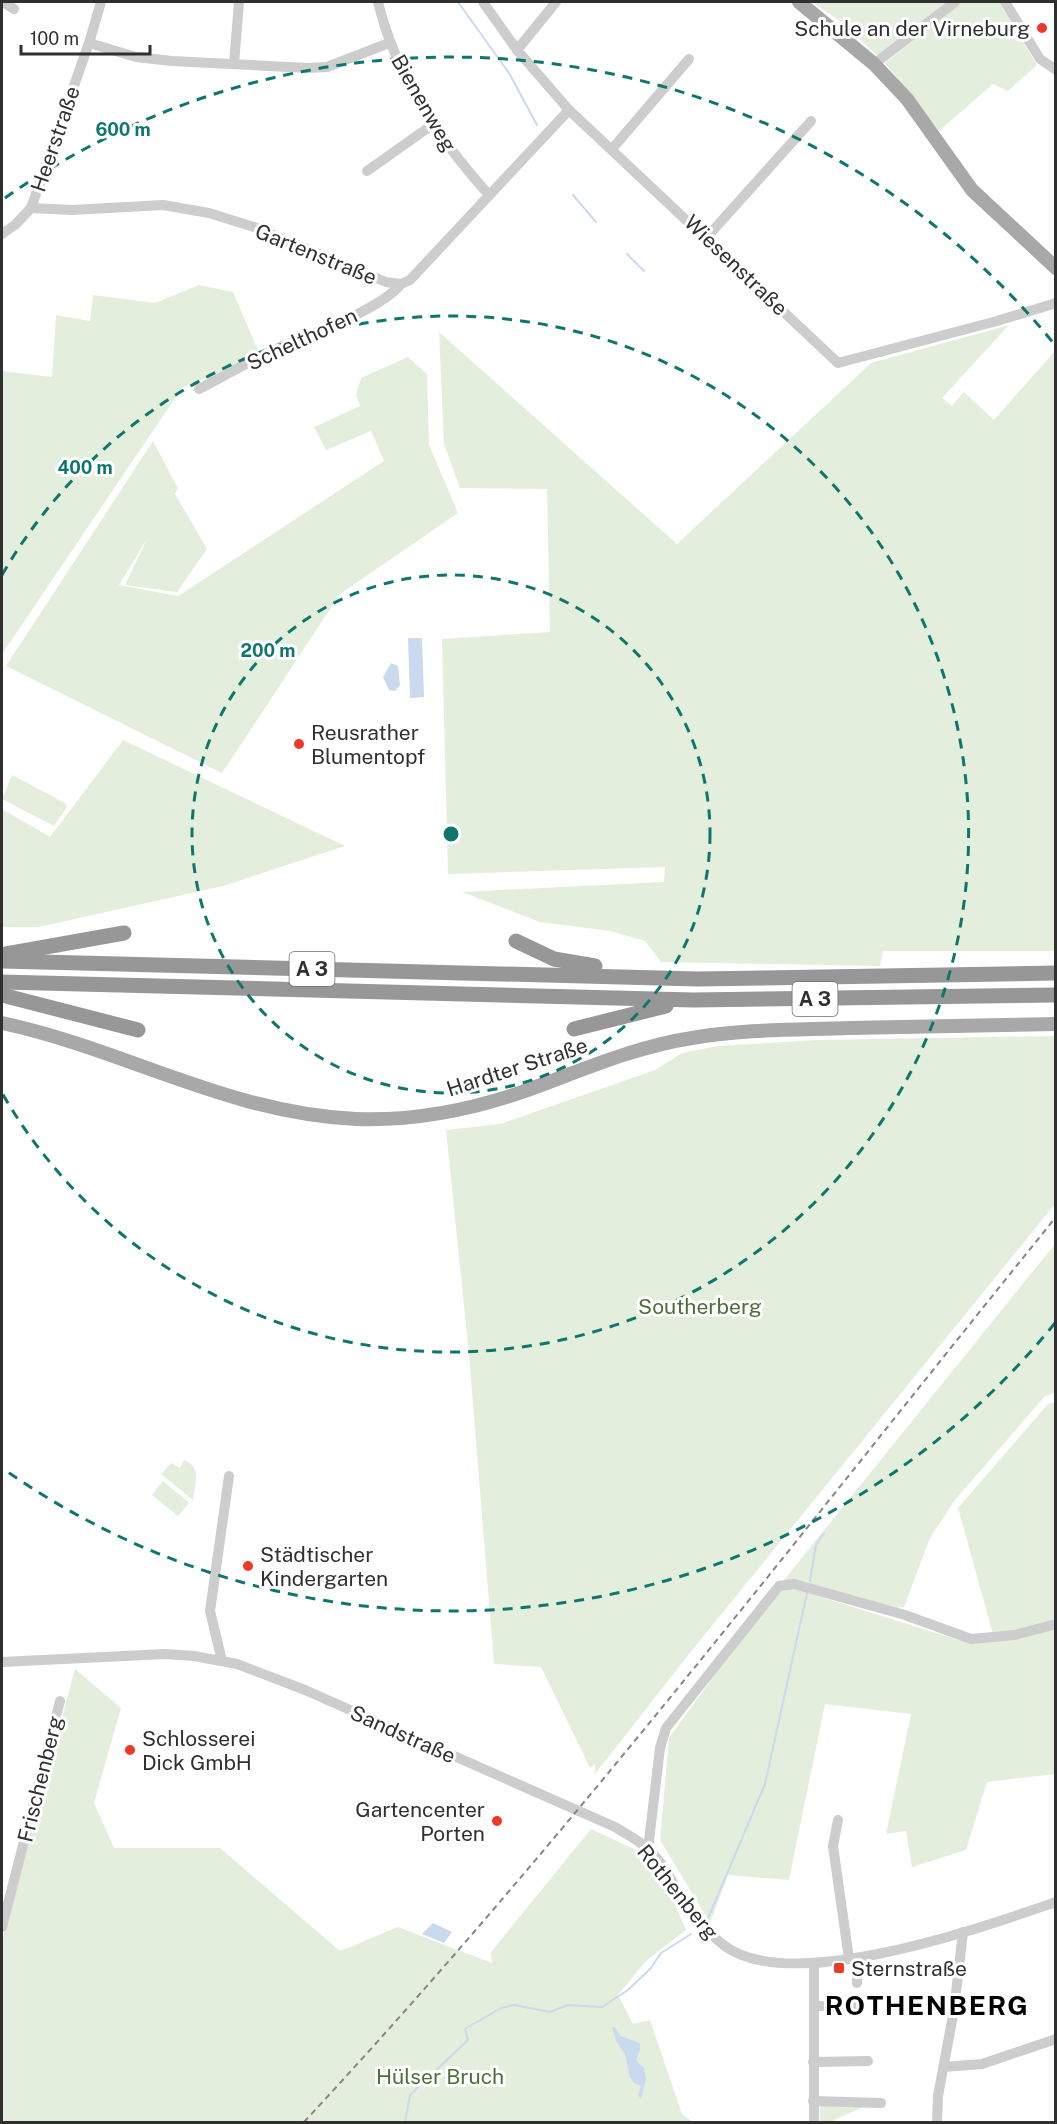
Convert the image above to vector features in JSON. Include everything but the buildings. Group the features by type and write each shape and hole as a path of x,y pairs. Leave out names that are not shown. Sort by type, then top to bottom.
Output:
{"highway":[{"path":"2,954 124,933"},
{"path":"516,941 554,959 604,967 623,976"},
{"name":"A 3","path":"2,961 697,979 1056,973"},
{"name":"A 3","path":"2,982 693,1000 1056,995"},
{"path":"2,995 18,997 138,1030"},
{"path":"574,1029 623,1014 693,1000"}],"main road":[{"path":"799,2 874,64 907,99 972,190 1056,268"},
{"name":"Hardter Straße","path":"2,1023 67,1040 213,1093 302,1114 358,1119 411,1116 483,1104 626,1054 700,1036 796,1030 1056,1024"}],"street":[{"path":"3,2 14,9"},
{"name":"Heerstraße","path":"31,208 89,43 101,2"},
{"path":"234,64 239,2"},
{"name":"Bienenweg","path":"378,2 389,43 432,125 456,159 489,195"},
{"name":"Wiesenstraße","path":"483,2 517,50 569,110 707,237 838,363 998,321 1056,303"},
{"path":"517,50 556,2"},
{"path":"874,64 955,2"},
{"path":"1005,2 1040,59 1056,70"},
{"path":"89,43 136,57 234,64 327,67 389,43"},
{"path":"612,149 689,59"},
{"name":"Gartenstraße","path":"31,208 72,210 163,204 210,213 254,228 386,282 401,284 410,280 569,110"},
{"path":"707,237 811,121"},
{"path":"367,171 432,125"},
{"path":"2,234 15,225 31,208"},
{"name":"Schelthofen","path":"199,389 273,351 375,304 394,292 401,284"},
{"path":"222,1661 210,1611 229,1476"},
{"path":"648,1849 660,1748 666,1728 778,1586 794,1584 905,1615 971,1639 1015,1635 1056,1624"},
{"name":"Sandstraße","path":"2,1662 165,1654 222,1661 264,1673 305,1690 582,1813"},
{"name":"Frischenberg","path":"2,1927 60,1701"},
{"name":"Rothenberg","path":"582,1813 615,1827 648,1849 664,1867 690,1912 723,1946 741,1956 770,1963 814,1963 853,1958 963,1932 1056,1902"},
{"path":"838,1820 832,1846 857,1983"},
{"path":"936,2122 963,1932"},
{"path":"814,1963 814,2122"},
{"path":"814,2007 853,2006"},
{"path":"944,2067 982,2064 1056,2039"},
{"path":"813,2062 868,2061"},
{"path":"813,2101 881,2103"}],"green space":[{"path":"812,2 949,2 880,58 840,21"},
{"path":"962,2 999,2 1037,65 1008,91 993,84 939,131 885,63"},
{"path":"199,285 233,292 260,355 182,388 2,654 2,371 52,377 56,315 90,321 93,295 155,303"},
{"path":"1009,325 942,398 952,406 964,392 994,420 1055,351 1055,951 883,951 880,966 661,962 645,941 610,931 540,922 462,892 664,882 665,867 448,874 442,639 550,632 547,489 460,488 444,444 439,332 677,544 871,363"},
{"path":"408,357 427,374 429,445 458,513 340,594 222,773 6,666 153,441 178,488 175,494 207,549 177,592 125,585 147,539 119,585 178,596 384,461 371,431 326,450 314,427 360,406 356,395 361,378"},
{"path":"123,740 345,846 223,886 39,927 2,927 2,809 50,837"},
{"path":"12,775 65,803 67,807 54,826 2,799"},
{"name":"Southerberg","path":"1055,1036 1055,1204 697,1644 595,1774 595,1764 590,1768 541,1667 494,1664 469,1354 446,1130 500,1124 655,1070 682,1053 718,1046 818,1040"},
{"path":"1055,1244 1055,1393 1045,1396 955,1500 930,1538 904,1607 895,1608 818,1596 971,1644 1055,1628 1055,1774 987,1782 966,1850 912,1867 906,1831 886,1834 911,1714 825,1704 789,1880 728,1875 710,1923 660,1840 669,1738 779,1586"},
{"path":"1055,1402 1055,1620 1015,1631 993,1634 958,1508 1048,1404"},
{"path":"184,1460 190,1463 195,1471 193,1500 161,1474 171,1463 180,1468"},
{"path":"163,1481 189,1503 178,1516 152,1495"},
{"name":"Hülser Bruch","path":"75,1669 121,1708 94,1803 114,1848 220,1848 340,1951 398,1927 492,1963 491,1952 591,1829 640,1852 663,1877 686,1930 646,1961 618,1995 633,2024 650,2020 682,2114 693,2122 2,2122 2,1941"},
{"path":"820,2102 870,2104 830,2122 820,2122"}],"water":[{"path":"408,638 422,638 424,697 410,698"},
{"path":"391,663 398,666 400,685 395,691 389,690 383,677"},
{"path":"433,1923 452,1932 444,1943 422,1934"},
{"path":"612,2027 616,2028 620,2036 640,2043 636,2060 644,2068 646,2079 641,2099 638,2095 641,2086 634,2083 630,2077 625,2054 616,2041"}],"waterway":[{"path":"458,2 509,73 537,125"},
{"path":"573,195 596,222"},
{"path":"627,254 644,271"},
{"path":"810,1581 816,1545 824,1533"},
{"path":"707,1921 765,1784 807,1593"},
{"path":"405,2122 410,2095 468,2040 465,2029 501,2008 514,2005 550,2012 568,2005 602,2007 628,1990 651,1968 661,1953 691,1934"}],"railway":[{"path":"304,2122 403,2013 594,1790 1056,1217"}],"place":[{"name":"Schule an der Virneburg","path":"1042,28"},
{"name":"Reusrather Blumentopf","path":"299,744"},
{"name":"Städtischer Kindergarten","path":"248,1566"},
{"name":"Schlosserei Dick GmbH","path":"130,1750"},
{"name":"Gartencenter Porten","path":"497,1821"},
{"name":"Sternstraße","path":"839,1968"}],"district":[{"name":"ROTHENBERG","path":"927,2005"}]}
